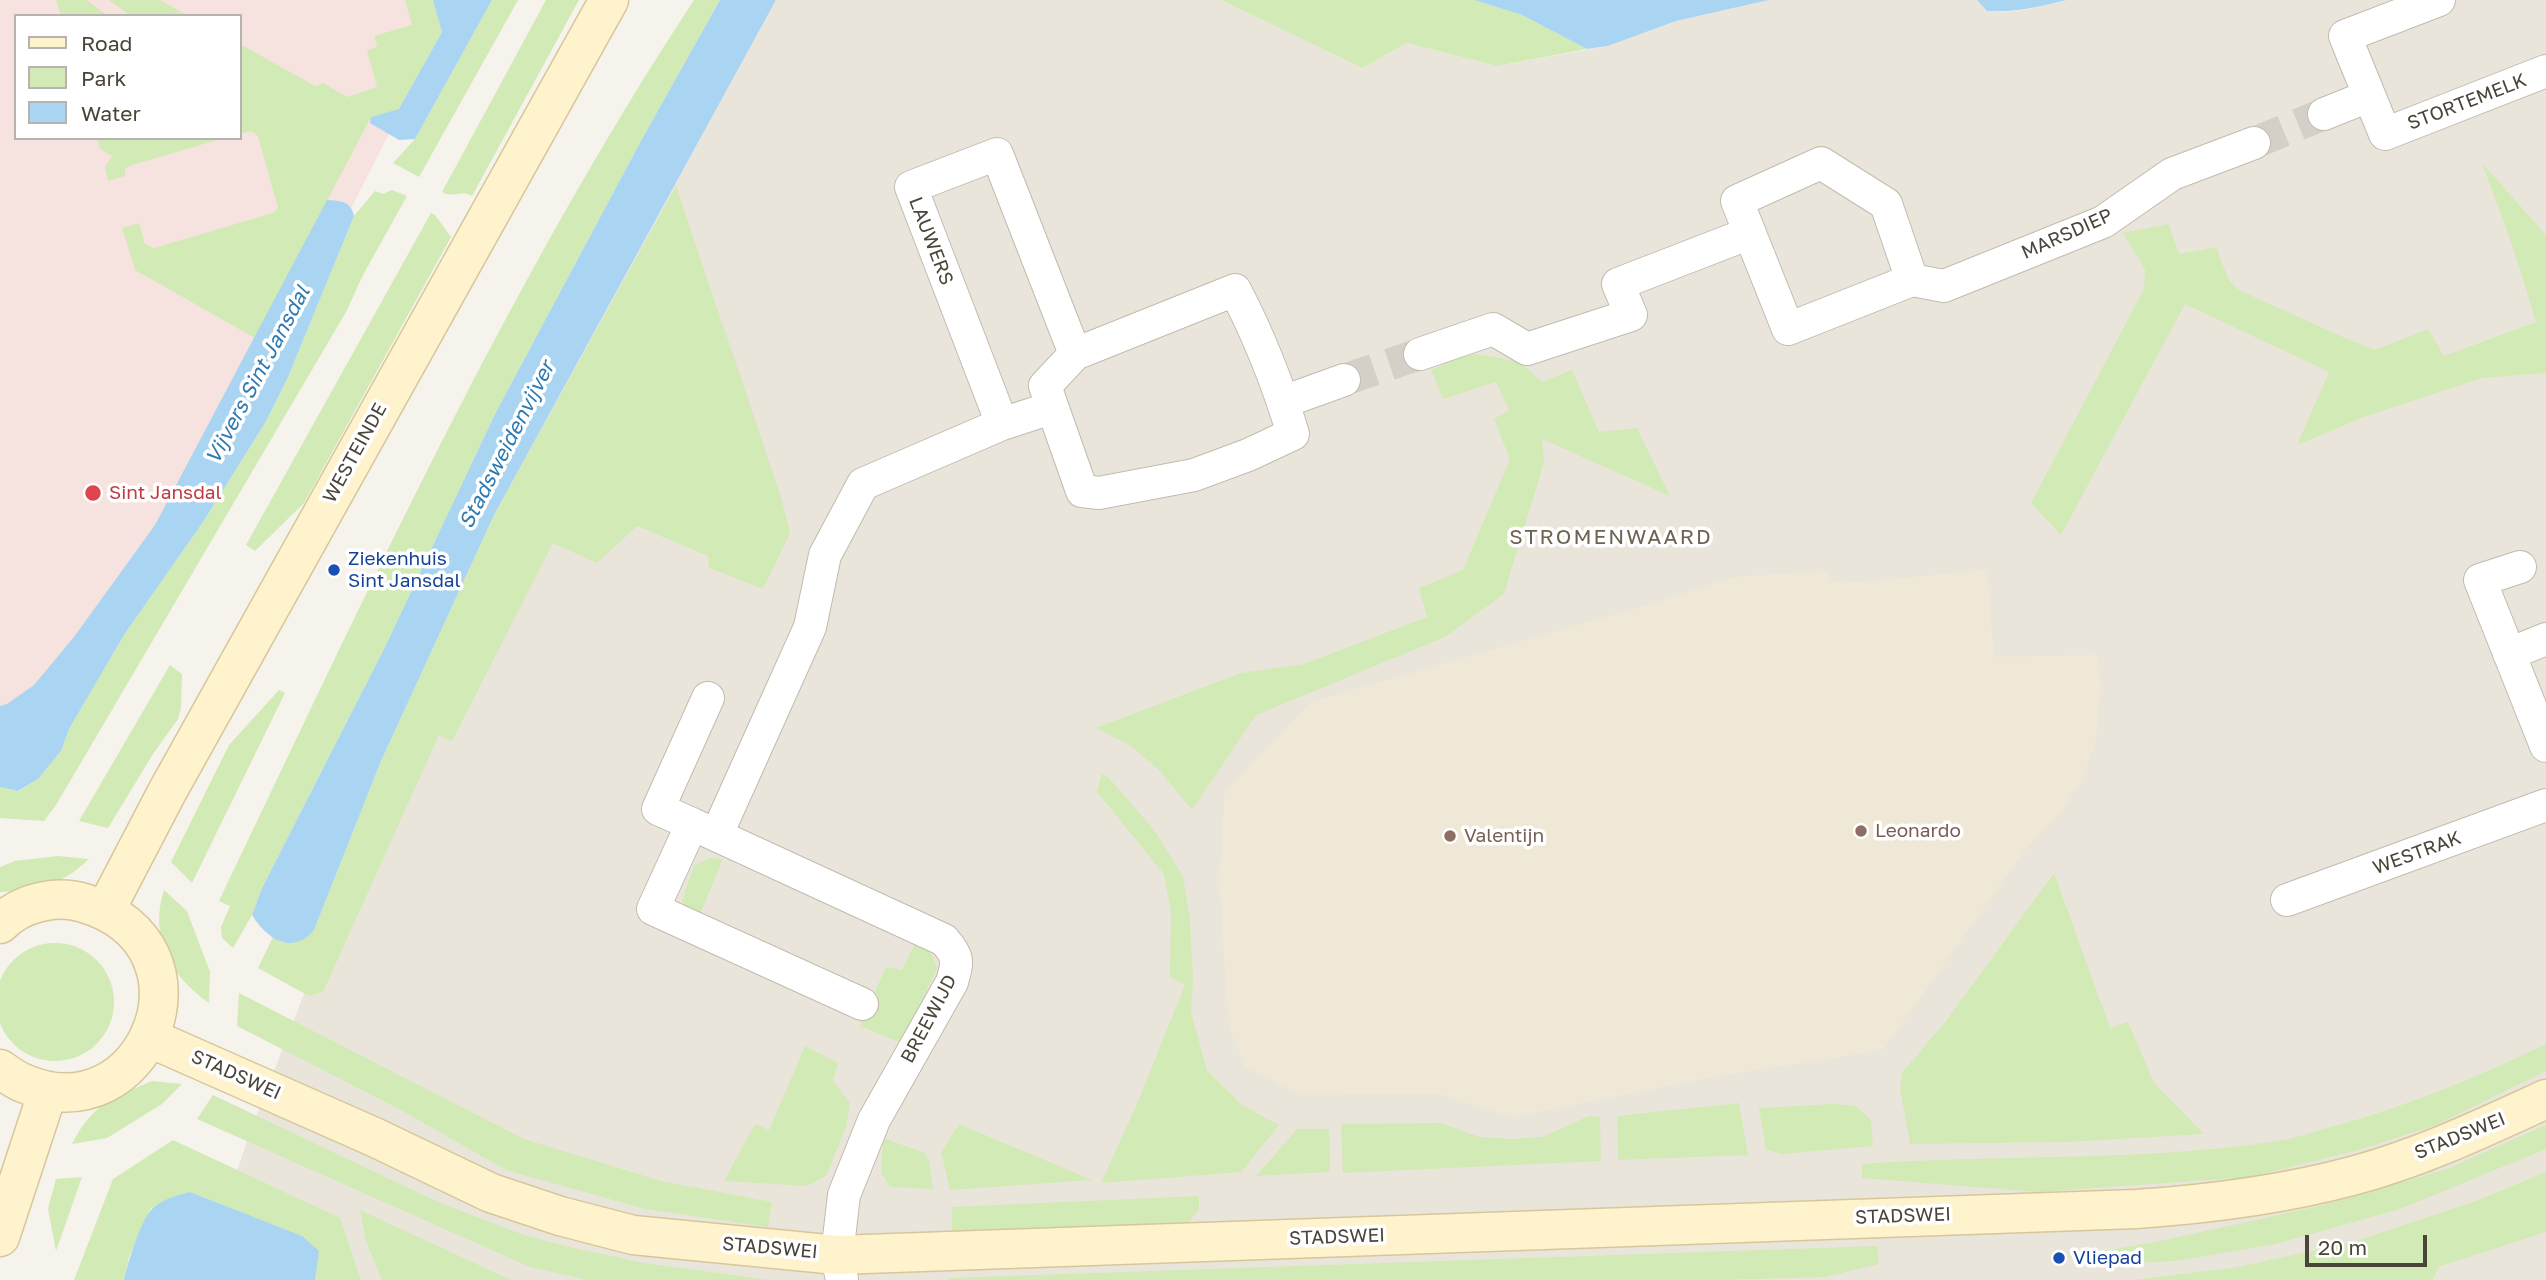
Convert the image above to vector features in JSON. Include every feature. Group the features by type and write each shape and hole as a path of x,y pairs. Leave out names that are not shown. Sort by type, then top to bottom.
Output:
{"street":[{"name":"WESTEINDE","path":"106,909 180,769 609,0"},
{"name":"STORTEMELK","path":"2439,0 2345,36 2385,134 2546,71"},
{"path":"2325,114 2369,96"},
{"name":"MARSDIEP","path":"1912,280 1944,286 2042,247 2103,222 2172,174 2254,143"},
{"name":"LAUWERS","path":"1002,424 911,187 997,154 1075,354"},
{"path":"1821,163 1886,204 1912,280 1788,329 1750,233 1737,201 1821,163"},
{"path":"1420,354 1493,329 1527,349 1631,315 1618,284 1750,233"},
{"path":"1236,290 1254,326 1283,402 1293,434 1248,455 1194,475 1099,494 1082,491 1045,386 1075,354 1236,290"},
{"path":"1283,402 1344,380"},
{"path":"862,1004 669,919 653,909 704,829 810,627 825,555 863,484 1002,424 1051,408"},
{"path":"2520,566 2480,580 2546,746"},
{"path":"2509,654 2546,639"},
{"name":"BREEWIJD","path":"708,698 657,809 944,940 954,951 957,963 953,982 874,1121 844,1195 839,1267"},
{"name":"WESTRAK","path":"2287,900 2546,805"},
{"path":"0,924 8,916 39,902 74,900 106,909 131,927 149,951 158,980 159,1010 150,1038 132,1063 107,1082 79,1091 48,1091 22,1083 0,1069"},
{"name":"STADSWEI","path":"150,1038 374,1137 491,1193 560,1216 633,1235 839,1267 2207,1205 2304,1188 2355,1175 2459,1139 2546,1099"},
{"path":"0,1237 48,1091"}],"shaded area":[{"name":"Sint Jansdal","path":"0,0 457,0 333,244 41,742 0,747"},
{"path":"776,0 1221,0 1362,68 1407,43 1497,66 1608,46 1676,21 1769,0 1977,0 1987,11 1997,12 2025,10 2067,0 2546,0 2546,1280 201,1280 249,1135 471,566 494,515"},
{"path":"1987,570 1994,657 2098,655 2101,691 2095,745 2082,780 2059,815 2028,846 1883,1050 1708,1078 1512,1117 1438,1094 1302,1095 1246,1068 1229,1028 1219,880 1225,792 1311,702 1651,604 1734,577 1827,571 1830,582 1848,583"}],"green space":[{"path":"56,0 87,0 105,14 60,14"},
{"path":"109,0 160,0 184,14 128,14"},
{"path":"405,0 433,0 442,32 399,109 371,117 255,338 135,270 122,228 139,223 145,244 154,248 273,213 278,208 258,136 251,131 242,133 242,45 315,86 323,83 347,97 377,87 367,50 375,48 377,44 374,36 412,25"},
{"path":"492,0 518,0 419,177 393,163 415,139"},
{"path":"546,0 579,0 472,196 442,192"},
{"path":"694,0 720,0 642,139 495,414 385,647 233,948 222,938 221,927 230,906 219,901 385,556 500,329 626,108"},
{"path":"1221,0 1474,0 1522,15 1587,49 1497,66 1407,43 1362,68"},
{"path":"98,140 217,140 129,166 125,170 125,176 108,181 105,167 112,156 100,149"},
{"path":"2482,163 2546,235 2546,373 2482,378 2364,417 2297,445 2329,372 2185,304 2061,535 2031,503 2144,289 2145,269 2123,233 2169,224 2179,254 2216,247 2229,281 2239,290 2375,350 2428,329 2444,356 2536,322 2514,250"},
{"path":"676,186 781,497 790,533 763,589 709,568 708,556 637,526 597,563 553,543 452,741 439,735 323,992 309,996 258,968 273,937 283,943 314,930 381,761 494,515"},
{"path":"392,190 407,196 363,275 346,312 56,805 44,821 0,818 0,787 19,791 38,779 61,751 69,729 124,635 203,522 265,423 288,377 354,216 375,191 383,194"},
{"path":"431,213 451,237 304,503 255,551 246,545"},
{"path":"1477,354 1520,362 1542,382 1572,370 1599,432 1637,428 1670,496 1542,439 1544,462 1504,594 1445,637 1256,715 1192,810 1159,770 1131,746 1096,728 1241,673 1304,664 1427,617 1419,588 1463,570 1510,459 1494,419 1509,410 1496,382 1443,399 1431,370 1460,357"},
{"path":"170,665 182,674 178,719 153,754 108,828 79,821"},
{"path":"279,690 285,693 192,883 171,862 229,745"},
{"path":"1102,773 1154,830 1183,876 1190,920 1193,979 1191,1012 1207,1071 1242,1105 1279,1125 1241,1172 1101,1183 1137,1104 1185,985 1170,977 1171,912 1164,874 1097,792"},
{"path":"58,856 89,859 68,875 48,885 0,892 0,867 15,861"},
{"path":"709,858 723,859 698,919 687,911 682,900 694,866"},
{"path":"2054,873 2110,1028 2128,1022 2154,1083 2204,1134 2068,1142 1910,1144 1900,1088 1902,1073 1946,1021"},
{"path":"164,890 187,911 210,972 209,1003 183,980 166,954 159,924"},
{"path":"916,941 930,953 937,969 902,1043 860,1026 886,967 902,970"},
{"path":"55,943 78,947 97,960 110,979 113,990 110,1025 97,1044 78,1057 55,1061 32,1057 13,1044 0,1025 0,979 13,960 32,947"},
{"path":"239,993 524,1139 661,1181 772,1202 768,1227 645,1209 506,1170 399,1109 237,1026"},
{"path":"2546,1044 2546,1071 2436,1125 2359,1150 2250,1177 2038,1192 1862,1178 1862,1164 2118,1155 2220,1148 2285,1140 2411,1102"},
{"path":"805,1046 838,1063 833,1081 850,1103 846,1127 826,1176 807,1186 724,1181 755,1124 769,1130"},
{"path":"152,1081 182,1084 162,1104 107,1138 72,1144 96,1111 115,1098"},
{"path":"213,1095 440,1203 524,1235 644,1263 770,1280 588,1280 530,1267 197,1119"},
{"path":"1739,1103 1748,1155 1618,1160 1617,1116"},
{"path":"1833,1104 1856,1106 1871,1120 1873,1146 1782,1154 1766,1150 1759,1108"},
{"path":"1589,1116 1600,1117 1601,1161 1343,1173 1341,1124 1440,1123 1480,1137 1512,1139 1542,1137"},
{"path":"959,1124 1092,1180 950,1190 941,1152"},
{"path":"2546,1125 2546,1149 2400,1209 2276,1244 2176,1261 2107,1265 2104,1251 2328,1204 2447,1169"},
{"path":"1297,1129 1329,1129 1330,1172 1256,1176"},
{"path":"883,1138 925,1153 929,1160 933,1189 890,1187 881,1173"},
{"path":"173,1140 340,1218 361,1280 315,1280 317,1275 302,1236 190,1192 151,1208 129,1257 124,1280 74,1280 113,1179"},
{"path":"2546,1172 2546,1232 2438,1267 2433,1280 2132,1280 2232,1268 2350,1243 2473,1202"},
{"path":"82,1177 56,1251 48,1209 56,1179"},
{"path":"1199,1196 1199,1210 1185,1226 952,1232 952,1207"},
{"path":"360,1210 511,1280 382,1280 366,1241"},
{"path":"1877,1246 1879,1264 1825,1277 1723,1280 949,1280 949,1278"}],"water":[{"path":"433,0 492,0 415,139 399,140 370,123 371,117 399,109 442,32"},
{"name":"Stadsweidenvijver","path":"720,0 776,0 494,515 381,761 314,930 297,942 280,941 265,931 252,915 262,888 385,647 495,414 642,139"},
{"path":"1474,0 1769,0 1676,21 1608,46 1587,49 1522,15"},
{"path":"1977,0 2067,0 2008,11 1987,11"},
{"name":"Vijvers Sint Jansdal","path":"327,200 348,205 354,216 288,377 265,423 203,522 124,635 69,729 61,751 38,779 18,791 0,787 0,706 34,685 74,637 155,525"},
{"path":"190,1192 302,1236 319,1251 315,1280 124,1280 136,1241 149,1212 162,1202"}],"tunnel":[{"path":"2254,143 2324,114"},
{"path":"1344,380 1420,354"}],"place":[{"name":"Sint Jansdal","path":"93,493"},
{"name":"Ziekenhuis Sint Jansdal","path":"334,570"},
{"name":"Leonardo","path":"1861,831"},
{"name":"Valentijn","path":"1450,836"},
{"name":"Vliepad","path":"2059,1258"}],"district":[{"name":"STROMENWAARD","path":"1611,537"}]}
